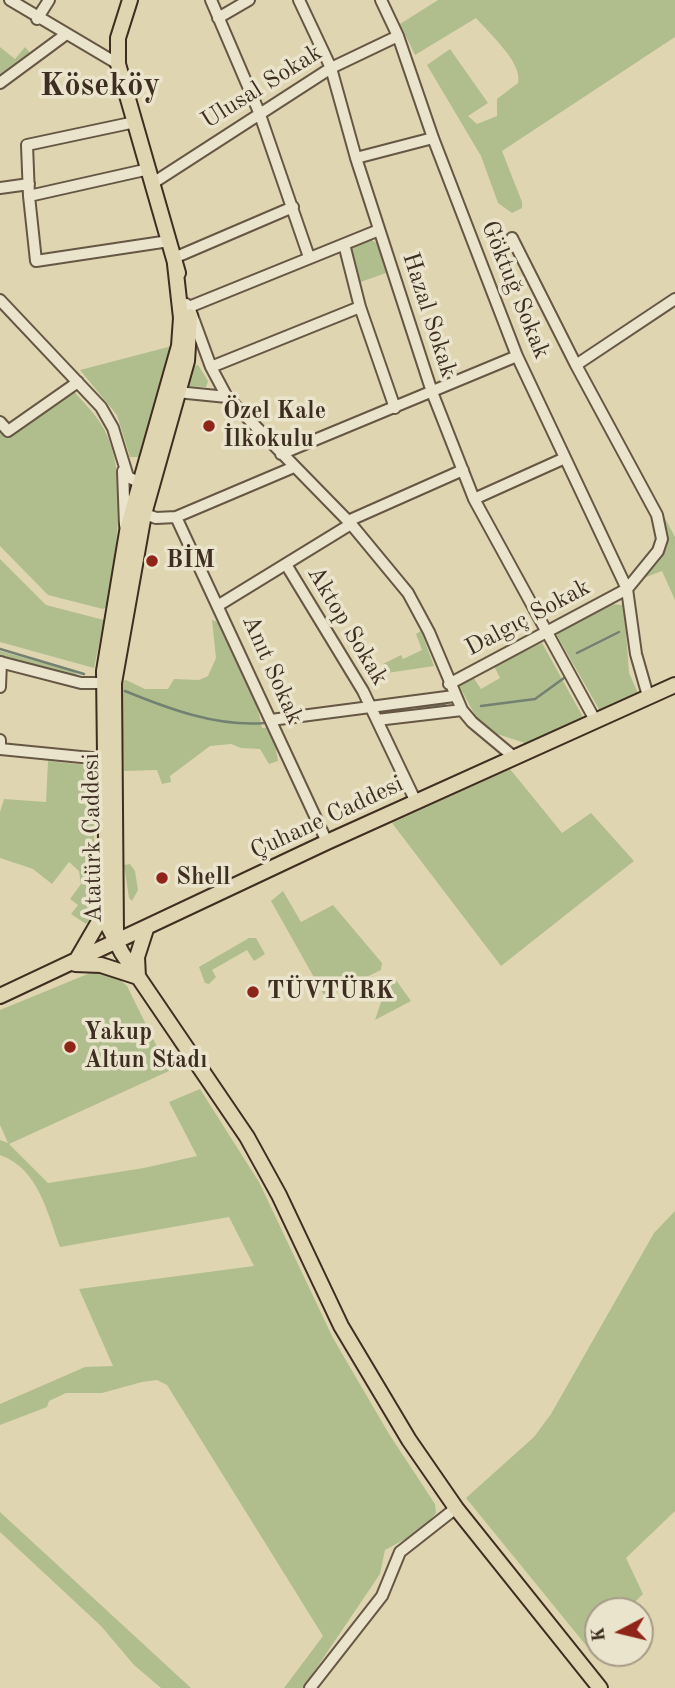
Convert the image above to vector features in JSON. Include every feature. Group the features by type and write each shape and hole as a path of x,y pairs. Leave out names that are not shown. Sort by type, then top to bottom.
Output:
{"main road":[{"path":"118,64 118,38 130,0"},
{"name":"Atatürk Caddesi","path":"118,64 169,241 184,302 189,347 177,392 145,485"},
{"name":"Atatürk Caddesi","path":"108,683 138,512 179,346 184,302"},
{"name":"Atatürk Caddesi","path":"117,942 108,683 126,541 138,512"},
{"name":"Çuhane Caddesi","path":"0,996 327,842 675,685"},
{"name":"Atatürk Caddesi","path":"109,760 105,911 107,924 117,942"},
{"path":"105,911 73,963 101,965 138,977"},
{"path":"138,977 137,957 146,929"},
{"path":"117,942 247,1137 360,1359 409,1440 456,1508 600,1688"}],"street":[{"path":"10,0 37,19 118,64"},
{"path":"37,19 49,0"},
{"path":"211,0 259,112 309,257"},
{"path":"218,18 248,0"},
{"name":"Hazal Sokak","path":"299,0 331,68 356,158 432,392 474,499 595,720"},
{"name":"Göktuğ Sokak","path":"382,0 398,36 433,138 517,356 627,589 636,654 648,696"},
{"path":"0,83 65,35"},
{"name":"Ulusal Sokak","path":"151,176 331,68 398,36"},
{"path":"135,122 27,145 36,261 169,241"},
{"path":"356,158 433,138"},
{"path":"0,188 29,190 151,176"},
{"path":"174,261 293,207"},
{"path":"379,230 184,302 211,367 227,397 350,523 416,606 462,710 472,722 514,757"},
{"path":"512,238 661,526 658,551 627,589"},
{"path":"344,244 360,307 395,408"},
{"path":"576,365 675,299"},
{"path":"0,300 78,382 107,417 128,477 145,485"},
{"path":"211,367 360,307"},
{"path":"281,454 517,356"},
{"path":"0,422 8,431 78,382"},
{"path":"177,392 227,397"},
{"path":"122,458 126,541"},
{"path":"474,499 565,458"},
{"path":"138,512 162,519 176,517 295,467"},
{"path":"219,605 287,566 350,523 463,470"},
{"name":"Anıt Sokak","path":"176,517 327,842"},
{"name":"Aktop Sokak","path":"287,566 372,707 416,802"},
{"name":"Dalgıç Sokak","path":"449,684 627,589"},
{"path":"0,687 0,662 81,683 108,683"},
{"path":"271,720 454,696"},
{"path":"377,720 462,710"},
{"path":"0,740 0,750 109,760"},
{"path":"310,1688 382,1596 400,1552 456,1508"}],"green space":[{"path":"438,0 675,0 675,37 502,151 522,202 522,208 512,213 498,203 481,156 427,65 450,49 488,103 468,116 477,124 497,116 497,99 518,83 518,75 504,49 476,18 415,55 400,24"},
{"path":"0,47 15,59 25,47 31,54 0,76"},
{"path":"370,239 378,244 386,273 358,283 350,246"},
{"path":"172,346 140,457 130,457 117,415 80,370"},
{"path":"198,365 208,381 206,387 186,386 191,367"},
{"path":"70,387 104,429 117,470 116,541 107,607 103,609 48,595 0,546 0,431"},
{"path":"619,432 675,537 675,600 662,571 641,579 664,553 668,532"},
{"path":"0,559 46,605 104,620 94,668 0,642"},
{"path":"610,604 624,605 629,673 638,693 600,711 555,632"},
{"path":"212,620 218,622 244,674 262,728 272,727 278,761 269,764 260,749 241,748 231,744 210,746 170,776 171,782 162,784 157,770 124,771 121,682 126,680 145,689 168,689 174,679 199,680 208,676 216,658"},
{"path":"421,631 434,666 387,673 383,664 401,655 403,659 422,650 416,634"},
{"path":"542,643 583,717 528,744 491,732 478,721 459,685 473,677 481,689 500,678 494,666"},
{"path":"0,651 73,671 80,677 0,655"},
{"path":"48,761 94,766 94,915 86,924 71,914 78,905 70,899 81,884 79,871 69,862 52,884 33,869 0,858 0,812 4,799 46,802"},
{"path":"510,769 562,833 591,813 634,861 501,966 392,823"},
{"path":"130,864 135,871 138,890 132,901 129,898 124,865"},
{"path":"283,891 301,922 333,905 382,963 381,970 325,997 271,901"},
{"path":"249,938 256,938 265,954 254,961 247,950 212,970 216,977 209,984 205,983 199,967"},
{"path":"95,971 116,976 127,986 169,1071 9,1144 48,1183 144,1168 197,1156 169,1102 200,1089 259,1182 333,1338 389,1434 435,1504 436,1513 422,1530 385,1550 380,1574 303,1688 284,1688 323,1636 167,1385 157,1380 102,1393 66,1393 49,1401 47,1407 0,1425 0,1404 85,1367 113,1366 79,1289 254,1266 229,1217 60,1247 46,1207 33,1181 24,1170 0,1155 0,1140 8,1143 0,1125 0,1010"},
{"path":"396,980 411,1001 375,1020 381,1002 380,990"},
{"path":"675,1211 675,1511 626,1558 643,1594 640,1597 584,1597 584,1643 466,1498 534,1437 551,1414 654,1233"},
{"path":"0,1512 191,1688 161,1688 134,1665 101,1626 0,1532"}],"waterway":[{"path":"577,653 619,632"},
{"path":"0,649 84,674"},
{"path":"481,706 535,699 564,678"},
{"path":"125,691 176,710 211,719 247,724 265,723"},
{"path":"389,710 445,704"}],"place":[{"name":"Özel Kale İlkokulu","path":"209,426"},
{"name":"BİM","path":"152,561"},
{"name":"Shell","path":"162,878"},
{"name":"TÜVTÜRK","path":"253,992"},
{"name":"Yakup Altun Stadı","path":"70,1047"}],"district":[{"name":"Köseköy","path":"100,87"}]}
